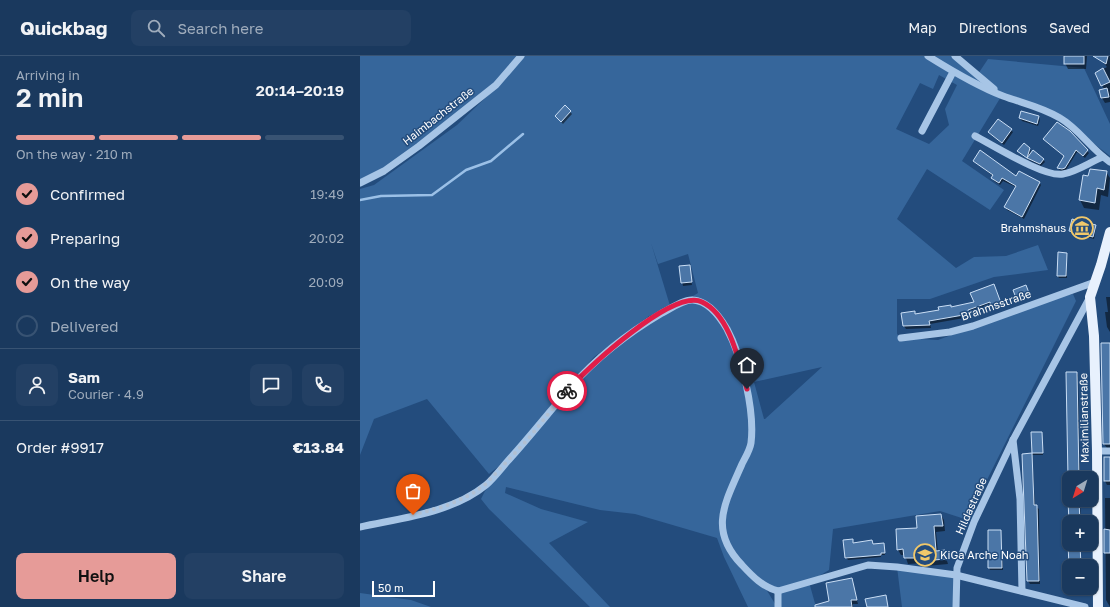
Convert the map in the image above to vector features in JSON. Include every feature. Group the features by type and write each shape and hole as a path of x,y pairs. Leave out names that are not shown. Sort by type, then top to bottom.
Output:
{"main road":[{"name":"Maximilianstraße","path":"1098,607 1097,451 1094,336 1090,297 1110,232"}],"street":[{"name":"Haimbachstraße","path":"360,183 384,171 437,132 496,85 521,56"},
{"path":"928,56 953,72 1002,95 1059,117 1074,127 1103,157 1110,162"},
{"path":"956,56 1002,95"},
{"path":"922,131 953,72"},
{"path":"975,136 1053,174 1063,174 1103,157"},
{"name":"Brahmsstraße","path":"901,338 950,332 973,326 1095,282"},
{"name":"Hildastraße","path":"956,607 956,575 974,522 1013,440 1090,297"},
{"path":"360,527 446,506 472,494 486,484 528,439 586,370 620,340 654,318 691,300 702,302 712,309 726,327 736,349 747,389 751,444 725,502 723,517 726,544 743,567 766,588 778,591 868,565 897,567 956,575 1084,607"},
{"path":"1013,440 1020,499 1022,591"},
{"path":"1097,451 1110,451"},
{"path":"778,591 778,607"}],"shaded area":[{"path":"360,56 519,56 492,86 421,144 369,177 360,181"},
{"path":"523,56 955,56 978,74 988,59 1084,68 1110,124 1110,156 1059,117 1002,95 962,161 1004,190 990,210 927,169 897,219 956,268 974,257 1006,256 1038,245 1048,270 994,277 930,299 897,299 897,334 901,338 938,340 1041,301 1073,294 1076,301 976,502 974,522 940,511 833,529 829,570 809,582 816,607 778,607 778,591 766,589 777,607 748,607 724,557 717,538 635,514 600,510 506,487 505,493 541,509 588,522 549,543 610,607 590,607 489,509 481,499 485,491 560,404 608,353 669,310 649,316 594,357 569,384 504,462 489,474 427,399 374,419 360,455 360,189 374,185 457,125 502,82","holes":["939,75 957,85 945,109 949,125 929,144 896,129 920,83 933,89","651,243 658,264 688,254 698,293 671,309","822,367 765,419 754,382"]},
{"path":"897,567 956,575 956,607 902,607"},
{"path":"360,593 411,600 431,607 360,607"}],"building":[{"path":"1064,56 1084,56 1084,64 1064,64"},
{"path":"1093,56 1108,56 1106,64"},
{"path":"1103,68 1110,82 1101,86 1095,73"},
{"path":"1107,88 1109,97 1101,98 1099,90"},
{"path":"565,105 571,111 561,122 555,116"},
{"path":"1021,111 1039,116 1037,124 1019,118"},
{"path":"998,119 1012,129 1002,143 988,132"},
{"path":"1057,122 1070,131 1088,150 1083,156 1076,150 1065,168 1062,169 1057,168 1064,156 1043,139"},
{"path":"1024,143 1030,148 1027,158 1017,151"},
{"path":"980,150 1016,176 1019,171 1040,182 1022,217 1004,207 1016,186 1002,178 999,183 991,178 993,175 973,161"},
{"path":"1033,150 1044,159 1040,164 1027,158"},
{"path":"1090,169 1107,171 1104,190 1097,188 1095,203 1079,200 1083,175 1088,176"},
{"name":"Brahmshaus","path":"1072,219 1096,225 1093,237 1069,231"},
{"path":"1058,252 1067,253 1066,276 1057,276"},
{"path":"690,265 692,282 681,283 679,266"},
{"path":"994,284 1001,303 991,307 990,302 968,310 969,314 929,321 930,325 903,326 901,313 915,311 915,314 939,310 938,307 951,305 951,307 974,302 970,293"},
{"path":"1026,285 1029,293 1016,298 1013,290"},
{"path":"1101,343 1110,343 1110,444 1103,444"},
{"path":"1066,372 1077,372 1079,471 1068,471"},
{"path":"1031,432 1042,432 1043,453 1032,453"},
{"path":"1032,453 1034,505 1037,505 1039,581 1027,581 1022,454"},
{"path":"1104,457 1110,457 1110,481 1104,481"},
{"path":"1068,507 1079,507 1080,515 1069,515"},
{"path":"941,514 943,526 934,526 936,551 945,550 946,559 922,561 922,558 904,558 903,549 897,550 896,529 917,528 916,516"},
{"path":"1104,529 1110,530 1110,553 1104,553"},
{"path":"988,530 1001,530 1002,568 988,568"},
{"path":"853,539 853,543 872,540 873,544 884,543 885,553 881,553 881,555 845,558 843,540"},
{"path":"1068,551 1080,551 1081,559 1069,559"},
{"path":"852,578 857,600 851,600 852,607 815,607 815,605 829,601 826,583"},
{"path":"886,595 888,607 867,607 865,599"}],"waterway":[{"path":"360,200 381,196 432,195 466,170 491,161 523,134"}],"way so far":[{"path":"413,515 446,506 472,494 486,484 528,439 567,391"}],"place":[{"name":"Brahmshaus","path":"1082,228"},
{"name":"KiGa Arche Noah","path":"925,555"}],"route":[{"path":"567,391 586,370 620,340 647,322 691,300 702,302 712,309 726,327 736,349 747,389"}]}
